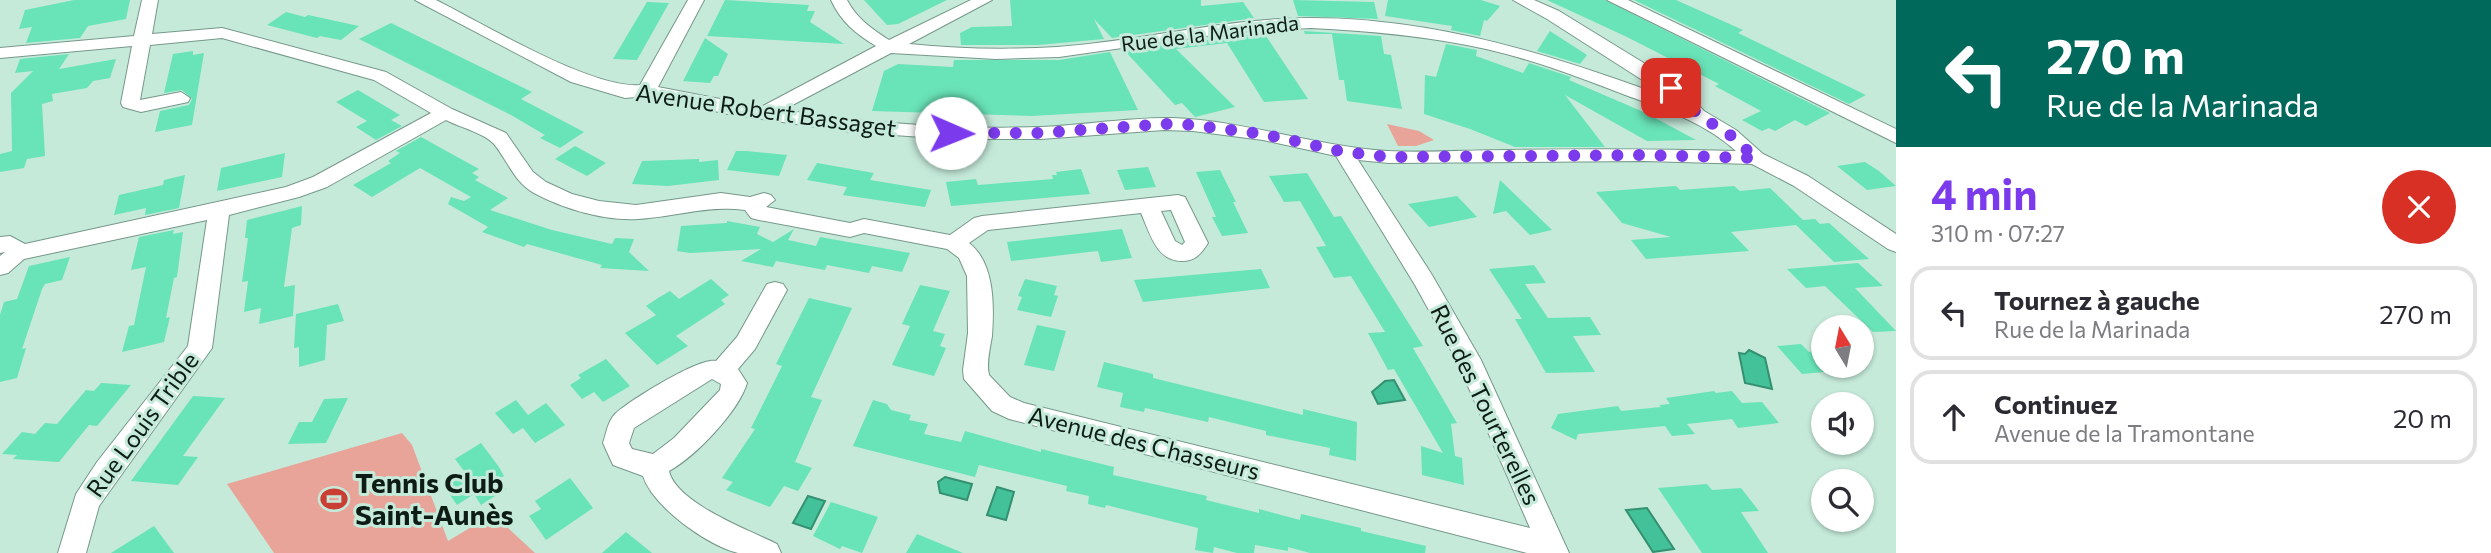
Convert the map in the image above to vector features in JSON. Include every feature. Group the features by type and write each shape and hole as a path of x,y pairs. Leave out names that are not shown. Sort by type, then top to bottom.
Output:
{"street":[{"path":"150,0 130,103 141,106 181,98"},
{"name":"Avenue Robert Bassaget","path":"423,0 577,78 625,92 647,90 728,108 851,126 951,133 1041,133 1164,124 1193,125 1263,134 1344,152 1420,158 1644,155 1756,158"},
{"path":"647,90 696,0"},
{"path":"839,0 846,14 862,30 888,47"},
{"path":"764,113 984,0"},
{"path":"1521,0 1553,15 1679,94 1700,116"},
{"path":"1615,0 1896,137"},
{"name":"Rue de la Marinada","path":"888,47 972,54 1059,52 1234,27 1287,23 1348,24 1409,30 1488,44 1563,65 1632,90 1700,116 1729,134 1756,158"},
{"path":"0,53 222,33 380,76 445,113 499,137 526,177 539,187 565,199 599,208 636,212 720,200 751,204 759,213 849,230 864,226 954,243 982,223 1148,205"},
{"path":"1632,90 1620,80 1620,76 1632,72 1647,74"},
{"path":"6,255 292,192 320,182 445,113"},
{"name":"Rue des Tourterelles","path":"1344,152 1353,171 1424,281 1469,360 1554,550"},
{"path":"1756,158 1801,181 1896,244"},
{"name":"Rue Louis Trible","path":"72,553 86,502 107,470 200,348 219,210"},
{"name":"Avenue des Chasseurs","path":"954,243 967,253 978,276 980,333 975,370 977,379 1001,404 1038,418 1217,461 1554,550"},
{"path":"722,371 746,343 775,290"},
{"path":"710,369 730,376 734,383 731,394 673,454 655,465 638,464 622,457 615,443 619,427 696,375 710,369"},
{"path":"655,465 659,484 674,500 704,522 767,553"}],"shaded area":[{"path":"1387,124 1419,131 1434,140 1416,146 1398,146"},
{"path":"1749,350 1765,358 1772,389 1745,383 1739,353 1745,354"},
{"path":"1394,380 1405,400 1378,404 1372,392 1385,381"},
{"name":"Tennis Club Saint-Aunès","path":"402,433 412,445 448,541 493,514 535,553 274,553 227,484"},
{"path":"945,477 972,484 967,500 940,493 938,482"},
{"path":"997,487 1014,492 1006,520 987,515"},
{"path":"808,496 825,501 811,529 793,523"},
{"path":"1647,508 1674,549 1653,552 1626,510"}],"building":[{"path":"74,0 130,0 126,19 88,26 80,38 26,43 32,27 19,29 25,10"},
{"path":"725,0 809,5 807,11 815,11 810,22 844,44 707,36"},
{"path":"864,0 947,0 898,24 887,25"},
{"path":"1010,0 1201,0 1201,6 1243,2 1254,18 1112,38 1094,19 1104,39 1038,45 961,45 960,33 972,27 1012,26"},
{"path":"1293,0 1374,2 1378,19 1298,16"},
{"path":"1388,0 1481,0 1500,6 1487,21 1484,20 1480,36 1451,30 1452,26 1385,16"},
{"path":"1547,0 1605,0 1830,113 1806,126 1795,120 1775,131 1769,128 1762,131 1742,120 1761,111 1715,86 1719,84"},
{"path":"1634,0 1676,0 1743,30 1738,33 1866,95 1849,104"},
{"path":"647,2 669,3 637,60 613,59"},
{"path":"286,12 359,26 341,40 320,36 317,38 267,25"},
{"path":"391,23 532,92 521,99 584,132 560,148 540,138 545,135 511,115 359,39"},
{"path":"1304,31 1381,36 1384,54 1391,55 1402,109 1347,101 1344,80 1339,80 1332,34 1305,34"},
{"path":"1550,31 1587,55 1580,64 1537,51"},
{"path":"1264,33 1308,99 1264,102 1227,43 1176,49 1235,107 1195,117 1182,103 1175,105 1124,50"},
{"path":"705,38 728,54 718,76 714,76 710,83 683,81"},
{"path":"1446,44 1477,50 1476,56 1523,73 1529,63 1571,77 1569,80 1646,113 1696,140 1647,141 1565,95 1605,147 1515,147 1424,114 1425,75 1436,77"},
{"path":"193,51 193,55 204,53 192,125 155,132 160,111 189,105 192,99 182,90 164,93 173,54"},
{"path":"1110,52 1138,110 1031,116 872,111 884,71 898,64 953,67 954,60 1059,60"},
{"path":"69,54 59,69 116,59 110,78 93,81 87,88 52,94 53,101 42,104 45,156 27,159 24,168 0,172 0,154 12,151 11,93 33,71 15,73 20,59"},
{"path":"358,90 400,115 391,120 402,126 376,140 356,127 367,121 336,102"},
{"path":"421,137 479,169 472,173 479,177 475,180 508,198 490,210 552,230 612,244 615,238 634,239 629,252 649,271 600,268 602,265 527,244 524,247 482,232 488,227 448,204 451,197 464,201 471,197 420,168 372,197 353,185 391,163 388,161 400,153 396,151"},
{"path":"575,146 606,163 587,176 555,159"},
{"path":"736,151 787,155 779,176 727,170"},
{"path":"285,153 282,177 217,191 221,168"},
{"path":"699,159 699,162 718,160 719,180 668,186 632,184 642,161"},
{"path":"1865,162 1896,186 1867,190 1837,166"},
{"path":"817,163 874,173 870,180 931,190 925,207 843,195 847,187 807,180"},
{"path":"1148,167 1156,187 1125,190 1117,170"},
{"path":"1081,169 1090,194 951,206 946,182 976,179 978,185 1053,179 1052,175 1057,175 1056,172"},
{"path":"1220,170 1248,233 1222,236 1212,217 1216,217 1196,172"},
{"path":"1307,173 1334,217 1341,216 1423,346 1413,348 1457,423 1451,424 1455,456 1462,458 1464,485 1422,475 1421,446 1443,453 1394,369 1388,370 1368,333 1385,332 1351,276 1334,278 1316,247 1326,246 1300,201 1284,202 1269,176"},
{"path":"185,175 179,208 145,215 146,208 114,215 119,195 163,185 164,180"},
{"path":"1500,180 1552,230 1530,235 1506,211 1493,214"},
{"path":"1676,186 1680,190 1734,186 1740,191 1770,188 1803,220 1815,219 1820,224 1829,223 1869,259 1834,262 1796,225 1731,232 1749,251 1646,259 1631,240 1671,237 1622,223 1596,192"},
{"path":"1457,196 1477,217 1429,227 1408,204"},
{"path":"302,206 301,225 292,228 284,287 295,285 293,316 259,324 261,308 244,312 248,281 242,282 248,238 245,238 247,220"},
{"path":"727,221 760,227 757,234 773,242 794,229 788,240 816,246 820,237 910,253 902,272 872,266 869,273 827,265 825,270 776,261 773,267 741,261 761,249 690,253 677,251 681,226"},
{"path":"1122,229 1132,258 1101,262 1098,251 1011,261 1007,242"},
{"path":"174,230 173,234 183,232 177,277 174,278 166,318 170,317 164,342 122,352 129,326 134,325 146,267 131,270 139,237"},
{"path":"70,257 62,280 45,284 42,289 22,349 26,348 17,378 0,382 0,315 4,302 17,299 29,266"},
{"path":"1858,263 1883,286 1855,288 1896,331 1874,332 1874,315 1855,315 1825,286 1806,288 1787,269"},
{"path":"1534,265 1546,283 1525,284 1548,318 1590,317 1601,335 1573,336 1595,372 1546,373 1515,319 1522,319 1489,269"},
{"path":"1261,269 1270,288 1143,302 1134,280"},
{"path":"711,279 729,295 721,300 725,304 676,336 688,346 657,365 625,333 656,315 646,306 658,298 670,291 679,299"},
{"path":"1025,279 1057,286 1054,295 1058,296 1051,317 1017,310 1022,297 1018,296"},
{"path":"920,285 950,291 933,331 945,334 940,346 946,348 934,376 892,365 910,326 902,324"},
{"path":"809,298 852,308 811,397 822,400 795,462 812,468 798,491 784,486 770,507 726,490 733,482 722,478 755,429 751,428 782,366 776,364"},
{"path":"338,304 344,321 327,325 325,360 299,367 299,347 294,348 296,314"},
{"path":"1037,325 1066,331 1054,371 1024,365"},
{"path":"1801,344 1811,352 1811,373 1802,374 1777,346"},
{"path":"606,359 630,386 603,402 594,392 582,399 570,385 581,378 578,375"},
{"path":"1104,362 1153,374 1153,378 1303,415 1303,409 1357,422 1356,461 1329,455 1330,448 1266,435 1266,431 1209,417 1208,422 1145,408 1144,412 1120,407 1123,393 1097,387"},
{"path":"101,383 131,385 97,426 89,425 59,462 13,459 17,455 2,454 22,432 35,434 45,423 57,424 86,390 94,391"},
{"path":"1732,391 1742,403 1762,402 1779,423 1738,428 1732,419 1687,424 1695,434 1672,436 1665,426 1578,434 1576,440 1551,428 1558,414 1618,406 1621,411 1661,407 1659,405 1670,404 1666,398"},
{"path":"193,396 225,398 183,456 198,457 178,485 131,481"},
{"path":"348,398 326,443 288,444 299,422 312,422 324,399"},
{"path":"516,400 528,415 546,403 565,425 535,443 523,428 513,434 495,413"},
{"path":"873,400 887,404 891,410 911,415 909,420 928,424 924,434 961,442 965,431 1041,452 1041,449 1114,467 1113,475 1207,496 1206,500 1259,513 1259,509 1300,520 1301,514 1361,528 1361,531 1426,546 1425,553 1310,553 1288,547 1288,551 1255,545 1254,553 1237,553 1214,547 1213,553 1195,550 1198,528 1106,505 1105,508 1088,504 1089,496 1066,491 1067,486 979,465 975,477 853,446"},
{"path":"481,443 504,476 498,479 506,489 481,505 474,494 457,505 443,485 464,471 455,459"},
{"path":"570,478 593,508 546,540 529,516 541,509 535,501"},
{"path":"1707,484 1712,490 1741,488 1759,511 1741,512 1768,553 1702,553 1658,488"},
{"path":"831,502 878,517 862,553 842,546 840,549 813,536"},
{"path":"154,526 174,553 111,553"},
{"path":"626,532 652,553 602,553"},
{"path":"917,534 963,553 906,553"}],"place":[{"name":"Tennis Club Saint-Aunès","path":"334,499"}],"route":[{"path":"951,133 1041,133 1164,124 1241,130 1344,152 1389,157 1644,155 1756,158 1729,134 1700,116 1671,88"}]}
